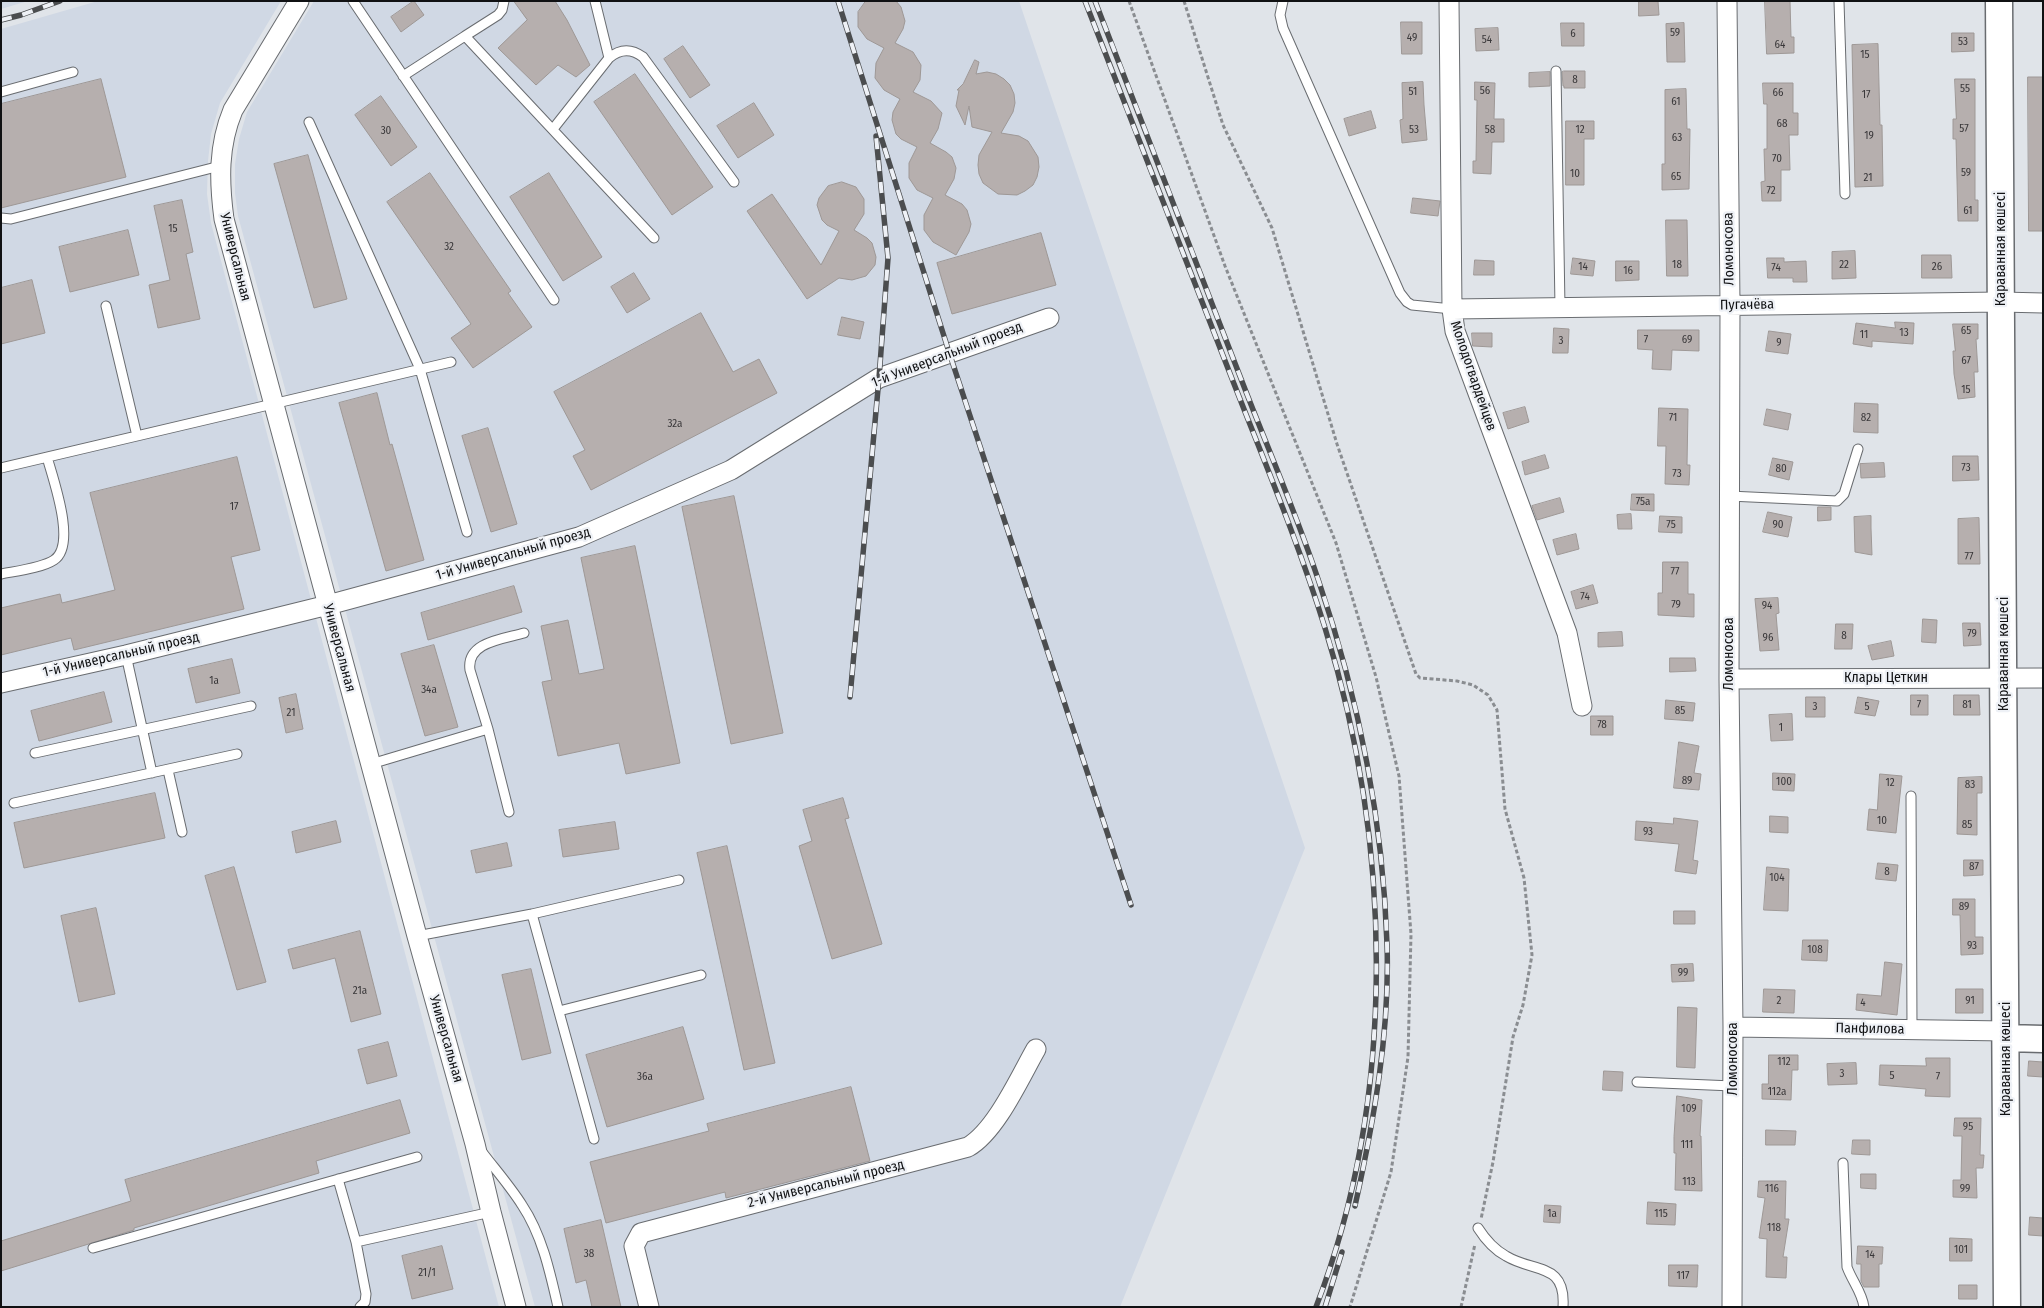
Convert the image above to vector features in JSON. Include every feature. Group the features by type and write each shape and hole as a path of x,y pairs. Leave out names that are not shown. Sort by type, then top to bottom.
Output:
{"main road":[{"name":"Караванная көшесі","path":"1999,1 2007,1307"},
{"name":"Панфилова","path":"2006,1034 2043,1039"}],"street":[{"name":"Универсальная","path":"298,1 233,110 224,137 220,166 224,219 417,936 475,1144 516,1307"},
{"name":"Молодогвардейцев","path":"1449,1 1452,309 1455,331 1567,633 1582,706"},
{"name":"Ломоносова","path":"1727,1 1730,305 1729,679 1733,1027 1732,1307"},
{"name":"Пугачёва","path":"1452,309 2043,303"},
{"name":"1-й Универсальный проезд","path":"1,683 126,655 328,605 579,537 731,470 879,378 1049,318"},
{"name":"Клары Цеткин","path":"1729,679 2043,678"},
{"name":"Панфилова","path":"1733,1027 1912,1029 2006,1034"},
{"name":"2-й Универсальный проезд","path":"649,1307 634,1246 641,1233 968,1147 978,1141 992,1124 1036,1049"}],"lane":[{"path":"353,1 554,300"},
{"path":"403,76 498,15 502,10 504,1"},
{"path":"596,1 609,58"},
{"path":"1283,1 1280,15 1283,28 1400,293 1412,305 1452,309"},
{"path":"1839,1 1845,194"},
{"path":"465,36 654,238"},
{"path":"553,129 609,58 616,53 628,50 635,52 643,58 734,182"},
{"path":"1556,71 1560,307"},
{"path":"1,92 73,72"},
{"path":"310,122 420,369 467,532"},
{"path":"1,218 11,219 220,166"},
{"path":"106,306 137,436"},
{"path":"1,468 451,362"},
{"path":"1730,496 1837,501 1844,494 1858,449"},
{"path":"1,574 48,563 60,555 65,531 48,457"},
{"path":"509,812 469,661 478,647 524,633"},
{"path":"126,655 152,773"},
{"path":"35,753 251,706"},
{"path":"371,764 488,730"},
{"path":"14,804 237,754"},
{"path":"168,770 182,832"},
{"path":"1911,796 1912,1029"},
{"path":"417,936 532,914 680,880"},
{"path":"532,914 594,1139"},
{"path":"559,1011 701,976"},
{"path":"1637,1082 1733,1086"},
{"path":"475,1144 522,1205 533,1225 546,1255 558,1307"},
{"path":"93,1248 417,1157"},
{"path":"1843,1163 1847,1267 1863,1299 1864,1307"},
{"path":"338,1179 356,1242 366,1294 365,1302 360,1307"},
{"path":"356,1242 491,1212"},
{"path":"1478,1228 1484,1238 1505,1256 1547,1270 1554,1275 1560,1282 1564,1294 1564,1307"}],"path":[{"path":"1129,1 1225,266 1336,543 1376,677 1400,776 1411,934 1408,1057 1391,1172 1350,1307"},
{"path":"1184,1 1222,125 1272,228 1337,444 1416,674 1420,678 1457,681 1474,685 1488,695 1497,710 1505,809 1524,878 1532,955 1523,1005 1513,1037 1495,1153 1461,1307"}],"shaded area":[{"path":"1,1 28,1 1,9"},
{"path":"98,1 281,1 220,103 211,134 208,161 207,194 211,223 499,1307 1,1307 1,29"},
{"path":"314,1 1019,1 1305,848 1120,1307 535,1307 238,216 235,193 235,164 239,139 247,112"}],"building":[{"path":"414,1 424,15 401,32 391,17"},
{"path":"514,1 555,1 590,65 576,77 558,65 536,85 498,48 527,20"},
{"path":"866,1 896,1 901,7 905,21 895,43 913,52 921,65 920,80 913,92 931,101 942,113 938,129 930,143 952,157 956,168 954,179 945,195 962,204 967,210 971,224 969,232 956,255 933,242 924,230 924,215 933,198 917,190 909,178 909,163 917,147 901,139 896,134 892,120 893,112 900,99 884,90 875,78 876,63 884,48 867,39 858,27 858,12"},
{"path":"1639,1 1658,1 1659,15 1639,16"},
{"path":"1765,1 1790,1 1791,37 1794,37 1794,53 1767,54"},
{"path":"1401,22 1422,22 1422,54 1402,54"},
{"path":"1561,23 1584,23 1584,46 1562,46"},
{"path":"1684,23 1685,62 1667,62 1666,24"},
{"path":"1498,28 1499,50 1476,51 1475,29"},
{"path":"1952,33 1974,33 1974,51 1952,52"},
{"path":"1878,44 1883,186 1855,187 1852,45"},
{"path":"683,46 710,85 690,98 664,59"},
{"path":"975,60 979,62 976,74 987,72 996,74 1010,85 1014,94 1013,112 1001,133 1019,136 1028,141 1038,157 1039,167 1033,185 1017,195 998,194 983,183 979,174 979,155 992,132 972,127 969,106 965,125 956,106 959,90 957,90 963,84"},
{"path":"1585,71 1585,88 1564,88 1562,72"},
{"path":"1550,72 1550,86 1529,87 1529,73"},
{"path":"635,74 713,187 672,215 594,102"},
{"path":"2028,77 2043,77 2043,231 2029,231"},
{"path":"101,79 126,177 1,208 1,104"},
{"path":"1955,79 1975,79 1975,200 1978,200 1978,221 1958,221 1956,139 1953,139 1953,119 1956,119"},
{"path":"1423,82 1427,140 1402,143 1400,120 1403,119 1402,83"},
{"path":"1475,82 1495,83 1494,119 1504,119 1504,142 1492,142 1491,174 1473,173 1473,161 1476,161 1477,100 1475,100"},
{"path":"1763,83 1793,83 1793,113 1798,113 1798,135 1789,135 1790,170 1781,170 1781,201 1762,201 1761,182 1765,181 1764,149 1767,149 1767,104 1764,104"},
{"path":"1686,89 1687,129 1690,129 1689,189 1662,190 1662,164 1665,164 1665,90"},
{"path":"381,96 417,147 391,166 355,115"},
{"path":"754,103 774,135 738,158 717,126"},
{"path":"1371,111 1376,128 1349,136 1344,119"},
{"path":"1566,121 1594,121 1594,139 1584,139 1584,185 1566,185"},
{"path":"308,155 347,299 314,308 274,164"},
{"path":"430,173 511,291 508,293 532,327 473,368 451,338 471,324 387,202"},
{"path":"549,173 602,257 563,281 510,197"},
{"path":"842,182 856,187 864,199 864,214 854,230 872,243 876,257 875,265 866,276 852,280 839,278 807,299 747,211 772,194 821,265 839,231 822,220 817,205 819,198 828,186"},
{"path":"1413,198 1440,201 1438,216 1411,213"},
{"path":"182,200 193,252 186,254 200,319 158,328 149,285 170,280 154,206"},
{"path":"1666,220 1687,220 1688,276 1667,276"},
{"path":"128,230 139,275 70,292 59,247"},
{"path":"1041,233 1056,285 952,314 937,263"},
{"path":"1855,251 1856,278 1832,279 1832,252"},
{"path":"1922,255 1951,255 1952,278 1922,278"},
{"path":"1573,258 1595,261 1593,276 1571,274"},
{"path":"1767,258 1784,258 1784,262 1806,261 1807,282 1793,282 1793,278 1768,278"},
{"path":"1475,260 1494,261 1494,275 1474,275"},
{"path":"1616,261 1639,261 1639,280 1616,281"},
{"path":"634,273 650,299 627,313 611,287"},
{"path":"32,280 45,333 1,344 1,288"},
{"path":"701,313 733,372 759,359 777,393 591,490 573,456 585,450 554,392"},
{"path":"842,317 864,322 860,339 838,335"},
{"path":"1895,322 1914,323 1913,344 1872,341 1872,347 1853,344 1856,323 1895,328"},
{"path":"1953,324 1978,324 1978,339 1976,339 1978,372 1974,372 1975,397 1958,399 1954,374"},
{"path":"1554,328 1569,329 1568,353 1553,353"},
{"path":"1638,330 1699,330 1699,351 1672,350 1671,370 1652,369 1653,350 1638,349"},
{"path":"1769,331 1791,334 1788,354 1766,351"},
{"path":"1472,333 1492,333 1492,347 1473,346"},
{"path":"377,393 390,445 392,444 424,560 386,571 339,403"},
{"path":"1855,403 1878,404 1878,433 1854,432"},
{"path":"1525,407 1529,422 1508,429 1503,413"},
{"path":"1659,408 1688,409 1687,465 1690,465 1689,485 1665,484 1666,446 1658,446"},
{"path":"1767,409 1791,414 1788,430 1764,425"},
{"path":"488,428 517,524 491,532 462,436"},
{"path":"1545,455 1549,468 1525,475 1522,462"},
{"path":"1953,456 1978,456 1979,480 1953,481"},
{"path":"237,457 260,550 231,557 244,609 74,650 71,638 1,655 1,608 60,594 62,603 115,590 90,493"},
{"path":"1773,458 1793,462 1789,480 1769,475"},
{"path":"1884,463 1885,477 1861,478 1860,464"},
{"path":"1632,494 1654,494 1654,511 1631,510"},
{"path":"734,496 783,733 731,744 682,507"},
{"path":"1560,498 1564,512 1537,520 1532,506"},
{"path":"1818,507 1831,507 1831,520 1818,521"},
{"path":"1768,512 1792,517 1788,537 1763,532"},
{"path":"1631,514 1632,529 1618,529 1617,515"},
{"path":"1660,516 1682,517 1682,533 1659,532"},
{"path":"1871,516 1872,555 1855,552 1854,517"},
{"path":"1979,518 1980,564 1958,564 1958,519"},
{"path":"1576,534 1579,549 1557,555 1553,540"},
{"path":"635,546 680,763 626,774 619,743 558,756 542,682 552,680 541,626 568,620 579,674 604,669 581,558"},
{"path":"1663,562 1688,562 1688,594 1694,594 1694,617 1658,615 1658,593 1662,593"},
{"path":"1593,585 1598,603 1576,609 1571,592"},
{"path":"514,586 522,612 428,640 421,613"},
{"path":"1778,598 1779,613 1776,614 1779,650 1760,651 1755,599"},
{"path":"1923,619 1937,620 1936,643 1922,642"},
{"path":"1963,623 1980,623 1981,645 1964,646"},
{"path":"1836,624 1853,624 1852,649 1835,649"},
{"path":"1622,632 1623,646 1598,647 1598,633"},
{"path":"1891,641 1894,656 1872,660 1868,646"},
{"path":"434,645 458,727 425,736 401,654"},
{"path":"1670,658 1695,658 1696,671 1670,672"},
{"path":"232,659 240,693 196,703 188,669"},
{"path":"104,692 112,722 39,741 31,711"},
{"path":"296,694 303,729 286,733 279,698"},
{"path":"1911,695 1928,695 1928,715 1911,715"},
{"path":"1954,695 1979,695 1980,715 1954,715"},
{"path":"1806,697 1825,697 1825,717 1806,717"},
{"path":"1858,697 1879,701 1875,716 1855,713"},
{"path":"1666,700 1695,703 1693,721 1665,719"},
{"path":"1792,714 1793,740 1771,741 1769,715"},
{"path":"1591,716 1613,716 1613,735 1591,735"},
{"path":"1679,742 1699,746 1694,773 1701,774 1699,790 1674,788"},
{"path":"1773,773 1795,774 1794,791 1773,790"},
{"path":"1880,774 1902,776 1896,833 1867,830 1869,809 1877,810"},
{"path":"1982,777 1982,793 1977,793 1977,835 1957,834 1958,778"},
{"path":"155,793 165,838 24,868 14,823"},
{"path":"843,798 849,818 845,819 882,944 832,959 799,846 812,841 803,810"},
{"path":"1770,816 1788,817 1788,833 1770,832"},
{"path":"1674,818 1698,821 1693,860 1698,861 1696,874 1675,871 1679,844 1635,840 1636,821 1673,824"},
{"path":"336,821 341,842 296,853 292,832"},
{"path":"615,822 619,849 563,857 559,830"},
{"path":"507,843 512,866 476,873 471,851"},
{"path":"727,846 775,1063 744,1070 697,853"},
{"path":"1964,860 1983,860 1983,875 1964,876"},
{"path":"1878,863 1898,865 1896,881 1876,879"},
{"path":"234,867 266,982 237,990 205,876"},
{"path":"1767,867 1789,869 1788,911 1764,910"},
{"path":"1953,899 1975,899 1975,937 1983,937 1983,954 1961,955 1960,915 1953,915"},
{"path":"96,908 115,994 79,1002 61,916"},
{"path":"1674,911 1695,911 1695,924 1674,924"},
{"path":"360,931 381,1014 351,1022 335,958 293,969 288,950"},
{"path":"1803,940 1828,940 1827,961 1802,960"},
{"path":"1885,962 1902,964 1897,1015 1856,1010 1857,994 1881,996"},
{"path":"1693,964 1694,981 1672,982 1671,965"},
{"path":"531,969 551,1053 522,1060 502,975"},
{"path":"1764,989 1795,990 1794,1013 1763,1012"},
{"path":"1956,989 1983,989 1983,1013 1956,1013"},
{"path":"1678,1007 1697,1008 1695,1068 1677,1067"},
{"path":"683,1027 704,1099 607,1127 586,1055"},
{"path":"388,1042 397,1076 367,1084 358,1050"},
{"path":"1769,1055 1798,1055 1798,1070 1792,1070 1791,1100 1762,1099 1762,1084 1768,1084"},
{"path":"1926,1058 1950,1058 1950,1097 1925,1096 1926,1089 1879,1085 1880,1065 1926,1066"},
{"path":"2029,1061 2043,1062 2043,1077 2028,1076"},
{"path":"1856,1063 1857,1084 1828,1085 1827,1064"},
{"path":"1604,1071 1623,1072 1622,1091 1603,1090"},
{"path":"851,1087 870,1161 726,1198 725,1192 606,1223 590,1162 709,1131 707,1124"},
{"path":"1677,1096 1702,1100 1700,1136 1702,1191 1675,1190 1676,1153 1674,1153 1674,1137"},
{"path":"400,1100 410,1133 316,1161 319,1173 134,1228 134,1230 1,1271 1,1241 131,1201 125,1180"},
{"path":"1955,1118 1981,1118 1980,1155 1984,1155 1983,1168 1976,1168 1977,1198 1953,1197 1953,1180 1961,1180 1962,1136 1954,1136"},
{"path":"1766,1130 1796,1131 1795,1145 1766,1145"},
{"path":"1853,1140 1870,1140 1870,1155 1852,1154"},
{"path":"1861,1174 1876,1174 1876,1189 1861,1188"},
{"path":"1759,1181 1786,1181 1785,1219 1789,1219 1783,1257 1787,1257 1786,1278 1766,1277 1767,1239 1759,1238 1765,1198 1758,1197"},
{"path":"1648,1202 1676,1204 1675,1225 1647,1224"},
{"path":"1545,1205 1561,1206 1560,1223 1544,1222"},
{"path":"2030,1217 2043,1218 2043,1236 2029,1235"},
{"path":"601,1220 621,1307 592,1307 586,1280 576,1283 564,1229"},
{"path":"1950,1238 1972,1239 1972,1261 1950,1261"},
{"path":"442,1246 453,1289 412,1299 402,1256"},
{"path":"1858,1246 1883,1247 1882,1264 1879,1264 1879,1287 1864,1287 1861,1281 1861,1264 1857,1264"},
{"path":"1669,1265 1698,1265 1697,1287 1669,1286"},
{"path":"1959,1285 1977,1285 1977,1299 1959,1299"}],"railway":[{"path":"1,20 60,1"},
{"path":"838,1 949,352 1131,905"},
{"path":"1085,1 1303,563 1325,628 1347,710 1363,795 1373,881 1376,968 1373,1055 1361,1141 1343,1225 1316,1307"},
{"path":"1095,1 1301,530 1345,668 1366,758 1374,804 1385,897 1387,977 1386,1010 1379,1076 1355,1206"},
{"path":"850,697 888,258 876,136"},
{"path":"1325,1307 1342,1252"}]}
